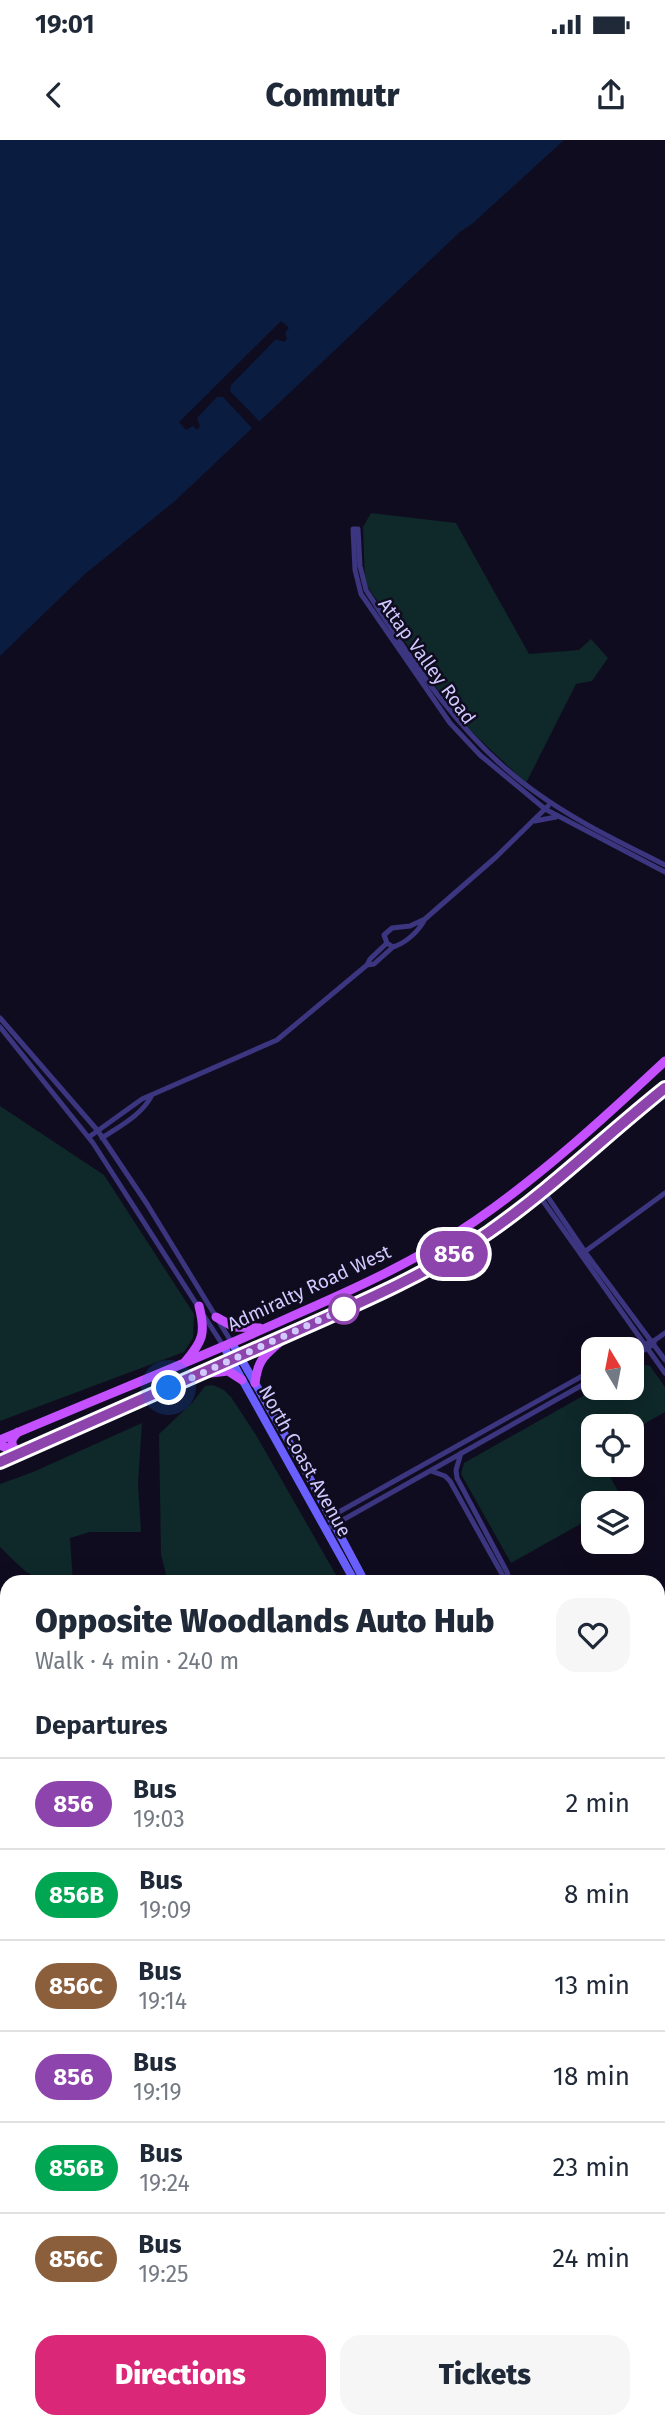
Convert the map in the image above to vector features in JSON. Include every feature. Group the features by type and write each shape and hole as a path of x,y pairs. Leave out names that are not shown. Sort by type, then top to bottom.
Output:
{"main road":[{"name":"Admiralty Road West","path":"0,1442 18,1432 267,1328 419,1256 476,1220 581,1137 665,1061"},
{"name":"Admiralty Road West","path":"1,1461 201,1374 429,1269 488,1233 665,1088"},
{"path":"610,1112 612,1121 622,1122"},
{"path":"581,1137 593,1137 595,1147"},
{"path":"184,1363 198,1347 204,1333 199,1306"},
{"path":"216,1317 234,1327 267,1328"},
{"path":"255,1383 262,1357 289,1334"},
{"name":"North Coast Avenue","path":"228,1345 255,1383 298,1457 361,1575"},
{"name":"North Coast Avenue","path":"236,1358 242,1380 351,1575"},
{"path":"201,1374 228,1371 242,1380"},
{"path":"18,1432 12,1438 14,1449 30,1449"},
{"path":"0,1442 7,1448 8,1454 1,1461"}],"street":[{"name":"Attap Valley Road","path":"356,529 355,570 361,594 450,723 545,809 665,872"},
{"name":"Attap Valley Road","path":"483,753 530,789 584,824 665,864"},
{"path":"390,945 384,935 392,928 410,926 425,919 551,803"},
{"path":"532,822 552,817 560,818"},
{"path":"89,1137 142,1099 277,1040 367,965 370,959 390,945 400,945 421,928 425,919"},
{"name":"North Coast Avenue","path":"0,1018 98,1130 216,1317 228,1345"},
{"name":"North Coast Avenue","path":"0,1027 89,1137 199,1306 228,1345"},
{"path":"93,1143 132,1118 148,1104 152,1095"},
{"path":"127,1110 132,1118"},
{"path":"541,1192 600,1277 653,1342 665,1360 659,1364"},
{"path":"583,1254 665,1193"},
{"path":"615,1297 634,1330 665,1373"},
{"path":"634,1330 640,1326"},
{"path":"645,1346 665,1333"},
{"path":"323,1526 581,1377"},
{"path":"332,1521 431,1471 581,1385"},
{"path":"461,1454 456,1470 457,1478 508,1575"},
{"path":"431,1471 446,1476 450,1481 502,1575"}],"green space":[{"path":"371,513 456,523 529,654 579,650 591,639 608,658 592,681 576,684 526,783 456,717 365,583 363,527"},
{"path":"0,1106 104,1175 194,1314 193,1338 184,1352 0,1421"},
{"path":"644,1365 650,1366 665,1387 665,1412 644,1424 644,1414 581,1414 581,1477 610,1477 618,1491 581,1491 581,1524 511,1563 461,1474 464,1463 581,1397 581,1400 644,1400"},
{"path":"213,1385 231,1397 256,1435 336,1575 166,1575 161,1554 159,1434 193,1402 205,1386"},
{"path":"142,1423 138,1484 141,1532 90,1532 70,1538 73,1575 32,1575 0,1547 0,1484"}],"water":[{"path":"0,140 564,140 460,232 175,501 85,574 0,656"}],"pier":[{"path":"281,321 289,328 285,333 287,339 284,342 276,339 231,385 230,391 260,422 253,429 223,397 217,397 197,418 200,426 197,430 193,426 186,430 179,422"}],"bus line":[{"name":"856","path":"0,1462 319,1321 429,1269 488,1233 559,1178 665,1088"}],"route":[{"path":"169,1388 344,1309"}]}
